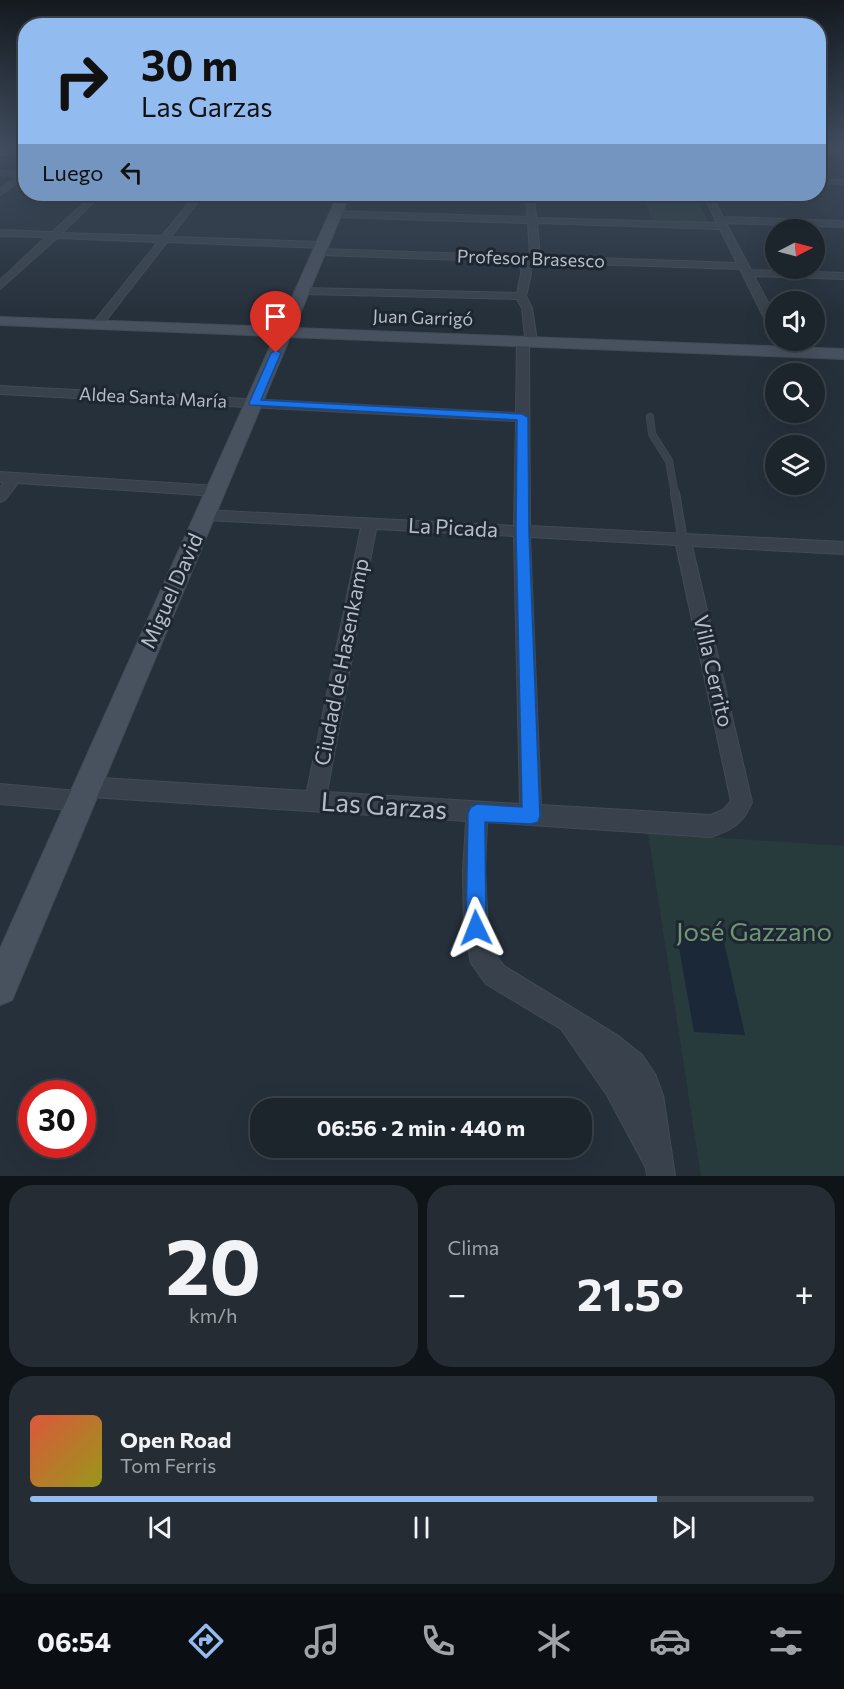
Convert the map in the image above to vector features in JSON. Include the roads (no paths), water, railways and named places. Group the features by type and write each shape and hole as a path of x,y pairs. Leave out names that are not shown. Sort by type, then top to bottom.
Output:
{"street":[{"path":"0,286 88,204"},
{"path":"97,325 192,204"},
{"name":"Miguel David","path":"0,988 340,204"},
{"path":"531,204 530,259 521,296 528,308 522,417 522,532 531,816"},
{"path":"712,204 765,309"},
{"path":"335,214 532,220 844,224"},
{"name":"Profesor Brasesco","path":"0,233 164,239 844,276"},
{"path":"303,291 521,296"},
{"name":"Juan Garrigó","path":"0,321 527,341 765,346"},
{"name":"Juan Garrigó","path":"822,351 844,354"},
{"name":"Aldea Santa María","path":"0,390 522,417"},
{"path":"0,497 7,477 216,491"},
{"name":"La Picada","path":"205,515 844,549"},
{"name":"Ciudad de Hasenkamp","path":"315,801 370,523"},
{"name":"Villa Cerrito","path":"683,541 742,802"},
{"name":"Las Garzas","path":"0,794 84,794 315,801 711,826 737,814 742,802"},
{"path":"477,813 474,871 476,928 480,954 495,975 570,1020 632,1062 643,1077 650,1101 661,1171"}],"lane":[{"path":"650,417 652,434 669,461 683,541"}],"water":[{"path":"676,931 722,933 745,1035 694,1032"}],"park label":[{"name":"José Gazzano","path":"754,932"}]}
